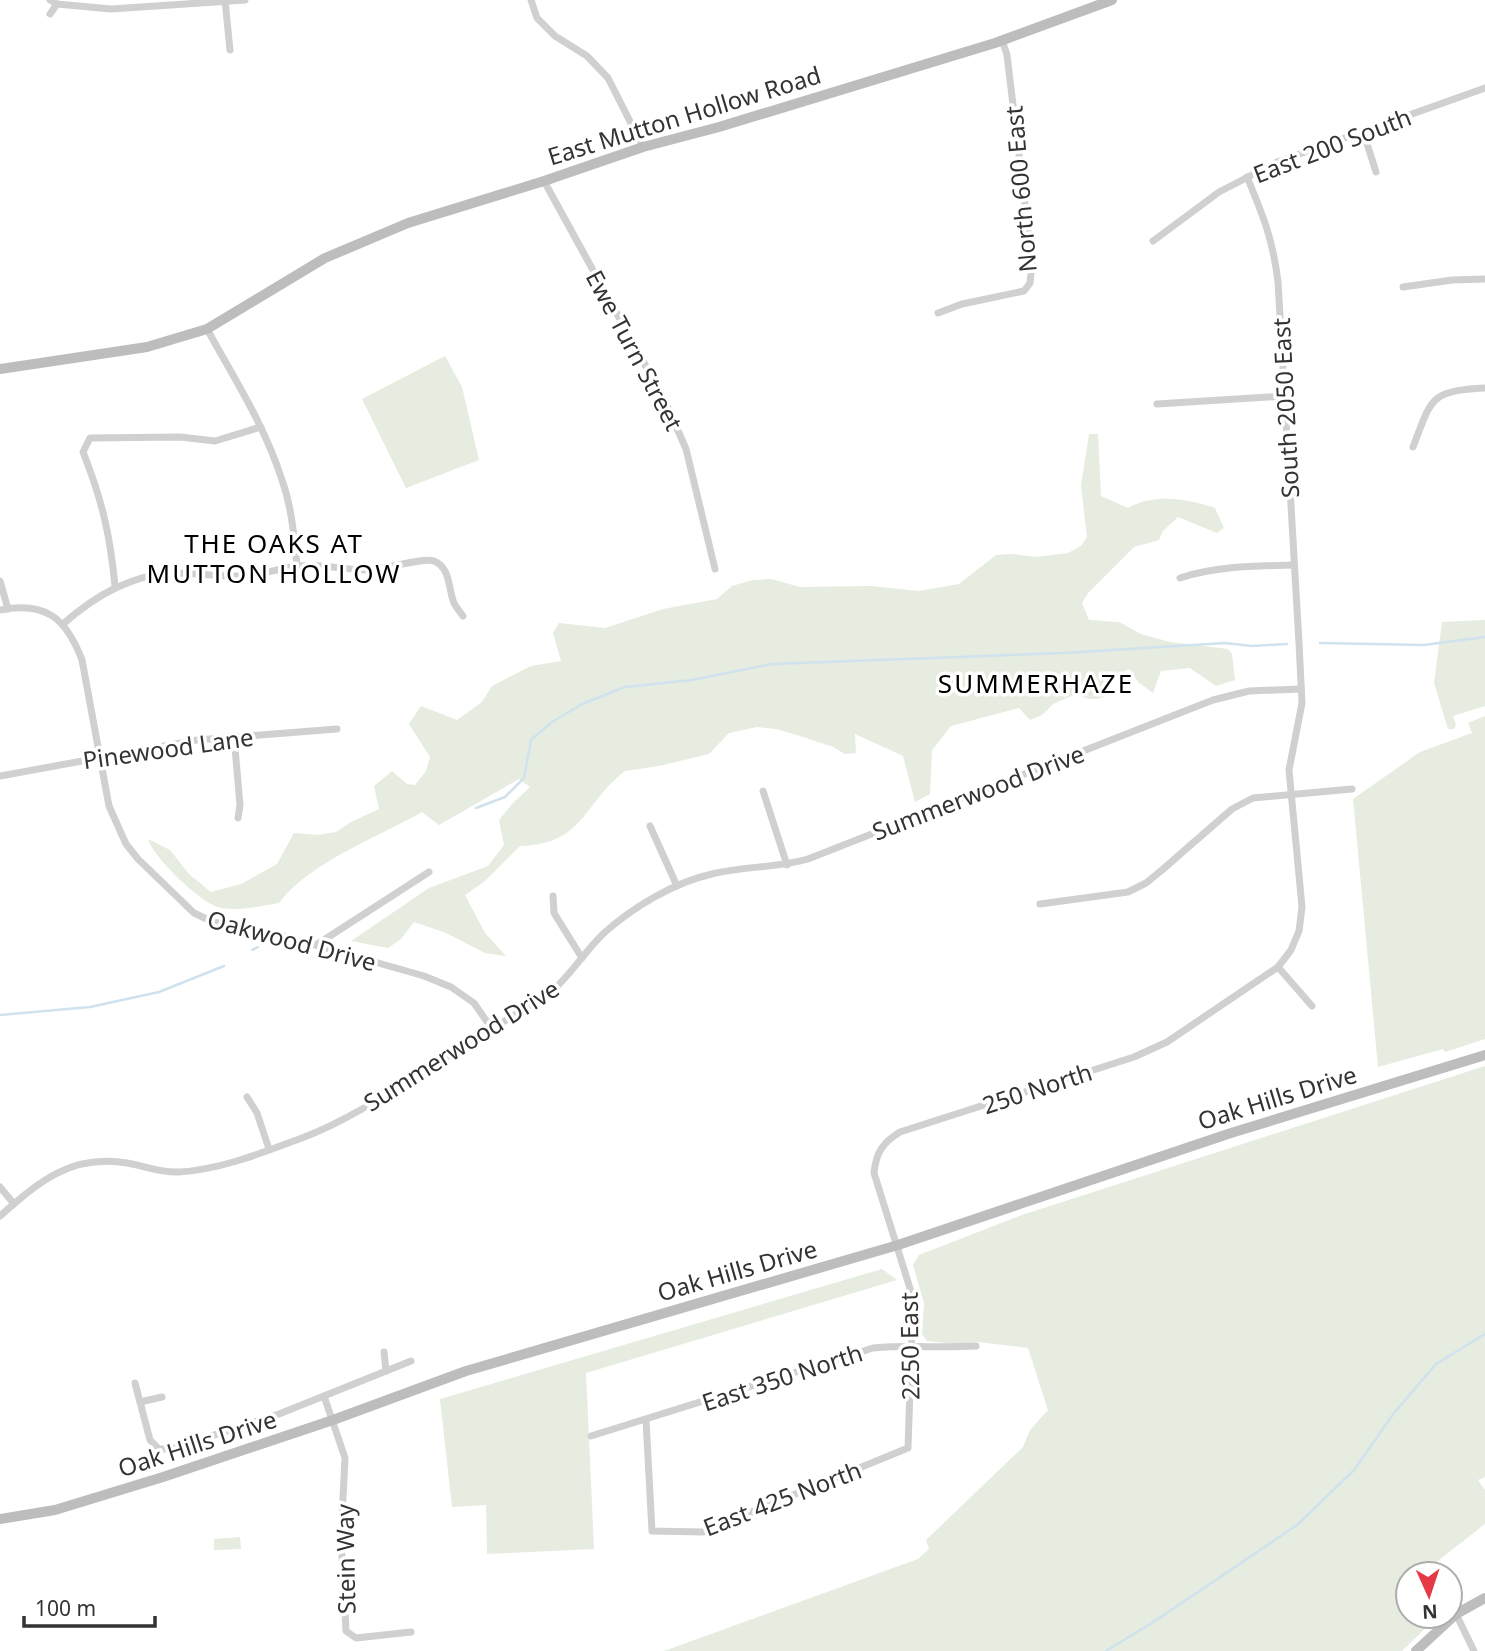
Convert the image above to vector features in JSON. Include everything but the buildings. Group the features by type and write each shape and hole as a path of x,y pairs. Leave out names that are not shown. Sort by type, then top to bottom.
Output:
{"main road":[{"name":"East Mutton Hollow Road","path":"0,369 146,346 207,329 325,258 380,233 643,147 719,127 1002,40 1112,0"},
{"name":"Oak Hills Drive","path":"0,1519 55,1510 163,1477 333,1420 466,1371 898,1245 1231,1133 1485,1055"},
{"path":"1464,1610 1485,1598"},
{"path":"1416,1651 1439,1630"}],"street":[{"path":"50,14 53,2 111,9 245,0"},
{"path":"531,0 537,18 555,36 587,56 608,78 643,147"},
{"path":"225,1 230,50"},
{"name":"North 600 East","path":"938,313 962,304 1024,291 1030,283 1032,263 1007,55 1002,40"},
{"name":"East 200 South","path":"1153,241 1219,192 1277,162 1485,89"},
{"path":"1363,131 1376,172"},
{"name":"South 2050 East","path":"1247,177 1274,248 1278,282 1301,689 1300,720 1289,770 1302,907 1299,931 1278,967"},
{"name":"Ewe Turn Street","path":"544,181 666,402 686,449 715,569"},
{"path":"1403,287 1452,280 1485,279"},
{"path":"207,329 261,427 283,482 292,520 298,566"},
{"path":"1413,446 1430,404 1440,394 1458,389 1485,388"},
{"path":"1157,404 1285,396"},
{"path":"115,586 111,539 99,494 83,452 90,438 180,437 215,441 261,427"},
{"path":"0,581 4,609 27,607 46,611 63,624 87,603 115,586 151,576 174,573 239,576 298,566 369,570 398,567 421,560 433,561 442,566 454,603 463,616"},
{"path":"1180,578 1197,572 1228,568 1294,565"},
{"name":"Oakwood Drive","path":"63,624 74,637 82,660 109,806 126,844 194,913 213,922 259,929 425,976 451,987 474,1003 492,1029"},
{"name":"Summerwood Drive","path":"0,1216 42,1180 72,1167 108,1162 176,1172 198,1170 304,1137 342,1120 550,993 566,979 604,933 638,908 677,886 710,874 787,865 1213,700 1249,691 1301,689"},
{"name":"Pinewood Lane","path":"0,776 197,740 337,729"},
{"path":"234,736 240,805 238,818"},
{"path":"1040,904 1128,892 1146,883 1232,808 1253,798 1352,789"},
{"path":"763,791 787,865"},
{"path":"650,826 677,886"},
{"path":"316,946 429,872"},
{"path":"553,896 554,914 582,958"},
{"path":"1278,967 1312,1006"},
{"name":"250 North","path":"898,1245 874,1173 876,1158 885,1142 900,1132 1134,1057 1167,1042 1278,967"},
{"path":"247,1097 257,1113 269,1149"},
{"path":"0,1187 14,1205"},
{"name":"2250 East","path":"898,1245 913,1298 908,1448"},
{"name":"East 350 North","path":"592,1436 873,1348 911,1346 940,1349 976,1346"},
{"path":"384,1352 386,1371"},
{"path":"135,1383 150,1440 159,1449 172,1449 279,1414 411,1361"},
{"path":"324,1396 333,1420"},
{"path":"140,1402 162,1397"},
{"name":"Stein Way","path":"333,1420 345,1458 341,1538 346,1632 356,1638 411,1632"},
{"name":"East 425 North","path":"646,1420 652,1531 704,1532 908,1448"},
{"path":"1464,1630 1474,1651"}],"shaded area":[{"path":"445,356 462,387 479,460 406,488 362,399"},
{"path":"1089,434 1098,434 1101,496 1128,508 1138,503 1160,499 1204,505 1215,508 1224,528 1217,533 1178,517 1163,531 1159,540 1134,547 1088,593 1082,603 1089,620 1119,622 1141,634 1170,642 1228,649 1232,654 1235,680 1216,686 1190,668 1161,671 1153,693 1138,682 1129,669 1108,680 1109,695 1104,697 1092,699 1076,694 1053,704 1042,715 1030,720 1019,708 951,726 932,750 930,794 915,802 903,756 855,734 856,753 845,754 797,735 757,727 729,733 709,754 625,771 570,830 541,844 520,846 485,881 465,895 485,933 506,956 485,953 446,933 414,922 401,939 388,948 351,941 429,888 488,866 504,845 499,820 530,787 519,779 439,825 422,812 325,863 307,875 279,903 265,906 232,909 210,903 189,888 168,867 148,839 170,850 189,874 211,892 241,884 277,864 294,833 318,835 336,832 379,809 374,786 392,771 407,784 415,785 426,771 430,757 409,724 421,706 457,720 482,702 492,686 531,666 561,661 553,633 559,623 605,628 663,609 717,599 732,586 753,580 771,579 800,587 871,586 919,591 959,584 996,555 1036,557 1068,553 1081,546 1087,537 1081,485"},
{"path":"1485,620 1485,706 1453,716 1456,725 1454,729 1448,729 1434,683 1442,622"},
{"path":"1485,716 1485,1039 1445,1052 1443,1049 1378,1067 1353,799 1420,752 1472,733 1468,723"},
{"path":"1485,1066 1485,1477 1478,1480 1485,1490 1485,1524 1439,1560 1394,1560 1394,1630 1424,1630 1402,1651 664,1651 918,1559 929,1549 926,1540 1023,1447 1030,1430 1048,1410 1028,1348 978,1342 956,1344 927,1341 922,1334 924,1303 913,1265 919,1255 1022,1215"},
{"path":"882,1269 897,1280 586,1373 594,1549 487,1554 486,1505 452,1507 440,1399"},
{"path":"240,1537 241,1549 214,1550 214,1539"}],"waterway":[{"path":"1320,643 1424,645 1485,637"},
{"path":"476,808 505,797 524,778 531,740 552,722 582,704 625,687 692,680 772,664 1064,653 1225,643 1252,646 1287,644"},
{"path":"252,950 258,947"},
{"path":"0,1015 90,1007 159,992 224,966"},
{"path":"1106,1651 1297,1525 1354,1470 1394,1413 1436,1364 1485,1334"}],"district":[{"name":"THE OAKS AT MUTTON HOLLOW","path":"274,558"},
{"name":"SUMMERHAZE","path":"1036,683"}]}
